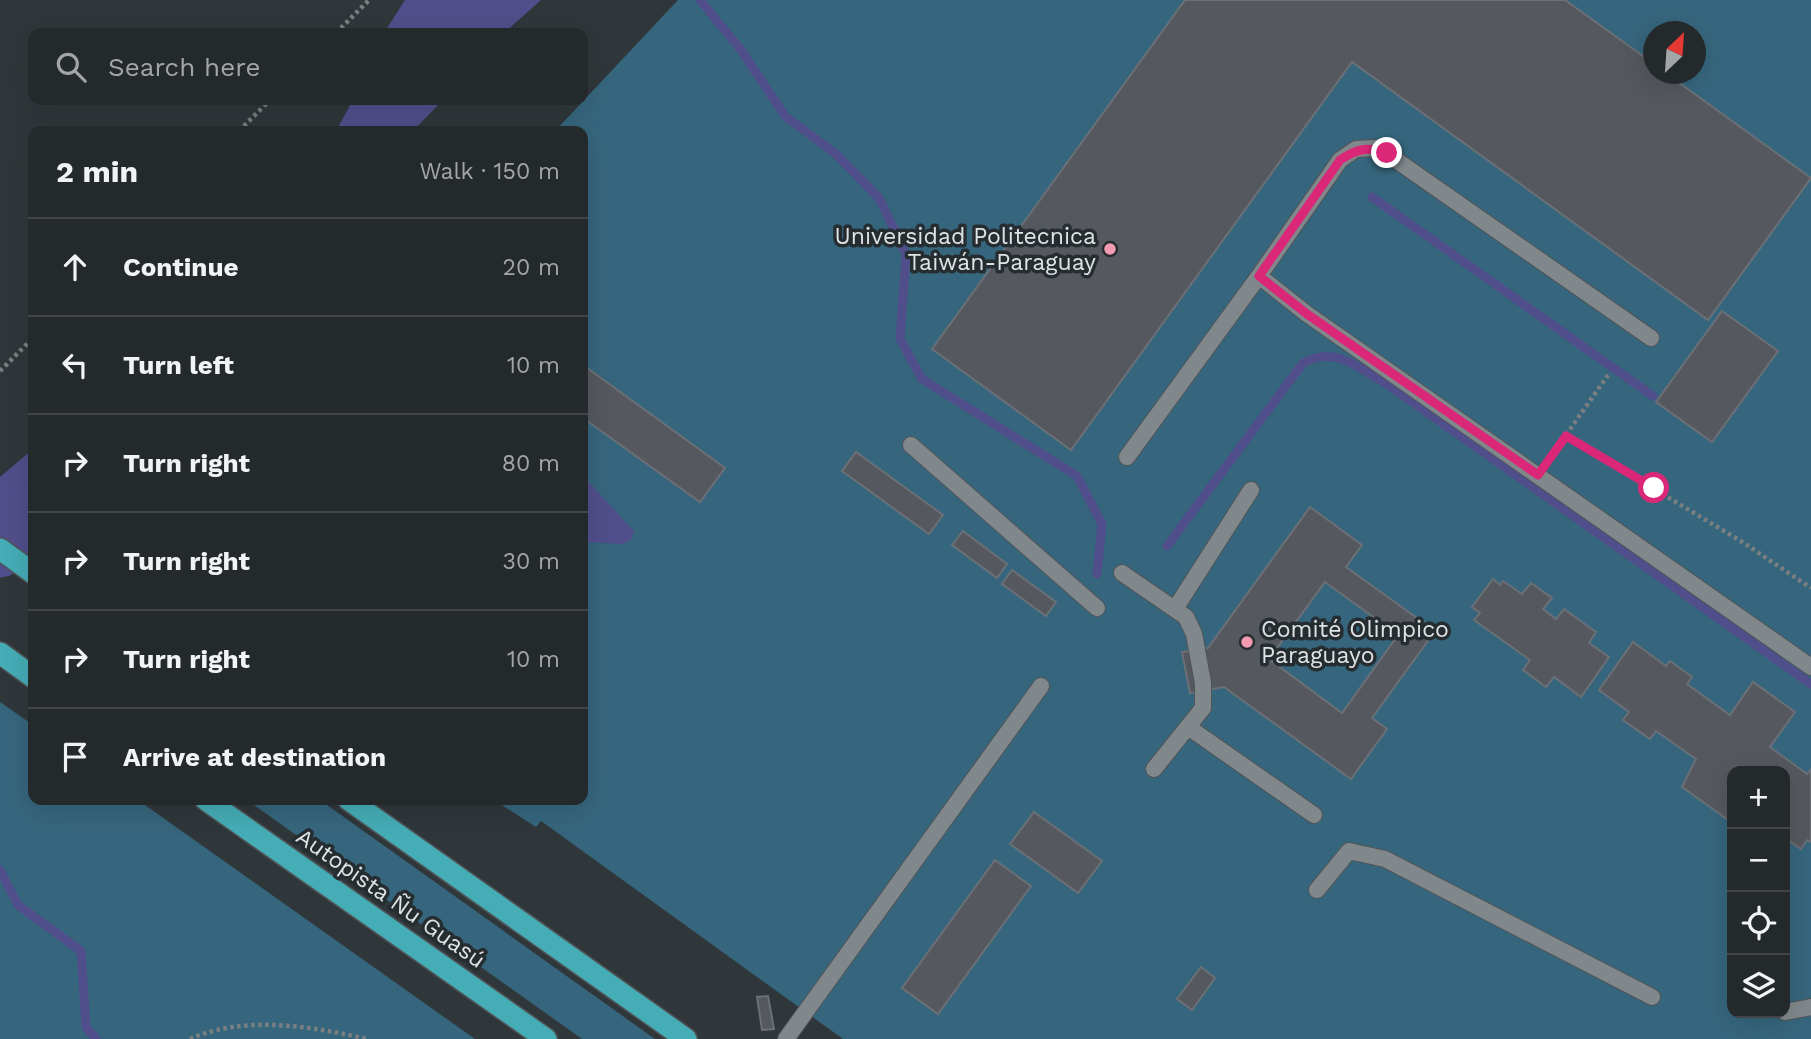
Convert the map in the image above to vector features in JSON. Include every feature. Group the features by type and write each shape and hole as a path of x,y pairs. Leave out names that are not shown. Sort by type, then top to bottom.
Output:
{"highway":[{"path":"0,549 28,569"},
{"path":"0,653 28,673"},
{"name":"Autopista Ñu Guasú","path":"213,805 546,1039"},
{"path":"356,805 686,1039"}],"lane":[{"path":"1127,457 1340,160 1356,149 1374,148 1387,153 1651,338"},
{"path":"1259,276 1307,314 1811,667"},
{"path":"911,445 1097,608"},
{"path":"1175,609 1251,490"},
{"path":"1122,573 1186,617 1194,634 1203,684 1203,708 1154,769"},
{"path":"786,1039 1041,686"},
{"path":"1188,727 1314,815"},
{"path":"1317,890 1349,851 1385,859 1652,997"},
{"path":"1790,1011 1811,1007"}],"path":[{"path":"341,28 369,0"},
{"path":"244,126 265,105"},
{"path":"0,371 28,343"},
{"path":"1538,475 1608,375"},
{"path":"1566,436 1744,543 1811,588"},
{"path":"190,1039 208,1031 262,1025 323,1029 367,1039"}],"shaded area":[{"path":"405,0 541,0 510,28 387,28"},
{"path":"678,0 1811,0 1811,1039 843,1039 541,821 536,827 502,805 588,805 588,126 560,126 579,105 588,105 588,96"},
{"path":"350,105 438,105 418,126 339,126"},
{"path":"28,453 28,534 0,514 0,477"},
{"path":"588,481 634,531 631,540 623,544 588,542"},
{"path":"0,702 28,722 28,805 145,805 475,1039 0,1039"},
{"path":"254,805 327,805 655,1039 582,1039"}],"building":[{"name":"Universidad Politecnica Taiwán-Paraguay","path":"1185,0 1565,0 1643,56 1643,84 1681,84 1811,178 1708,320 1352,62 1071,450 932,349"},
{"path":"1722,311 1778,351 1712,442 1656,402"},
{"path":"588,369 725,468 700,502 588,422"},
{"path":"856,452 943,515 929,534 842,471"},
{"name":"Comité Olimpico Paraguayo","path":"1310,507 1362,545 1346,567 1435,631 1372,718 1387,729 1351,779 1224,687 1190,693 1182,652 1208,648","holes":["1325,582 1398,635 1342,713 1269,659"]},
{"path":"963,531 1007,564 997,578 952,545"},
{"path":"1012,570 1056,602 1046,616 1002,584"},
{"path":"1493,579 1500,585 1503,581 1522,594 1531,583 1552,598 1543,609 1556,619 1564,609 1596,632 1589,643 1609,657 1581,697 1554,677 1546,687 1523,670 1530,660 1474,620 1480,613 1472,607"},
{"path":"1633,642 1666,666 1670,661 1692,677 1687,684 1730,715 1753,682 1795,712 1770,747 1807,774 1811,769 1811,842 1807,840 1801,849 1790,841 1790,766 1727,766 1727,819 1682,787 1696,759 1656,731 1650,739 1623,720 1629,712 1599,690"},
{"path":"1034,812 1102,861 1078,893 1010,844"},
{"path":"995,860 1031,886 938,1014 902,988"},
{"path":"1201,967 1215,978 1192,1010 1177,999"},
{"path":"768,996 774,1029 762,1030 757,997"}],"waterway":[{"path":"700,0 741,50 785,116 836,154 879,198 906,254 900,339 922,379 1077,476 1102,524 1097,574"},
{"path":"1372,197 1653,396"},
{"path":"1167,546 1303,363 1326,356 1336,358 1387,384 1811,684"},
{"path":"0,552 28,516"},
{"path":"0,870 18,905 81,951 86,1027 96,1039"}],"place":[{"name":"Universidad Politecnica Taiwán-Paraguay","path":"1110,249"},
{"name":"Comité Olimpico Paraguayo","path":"1247,642"}],"route":[{"path":"1387,153 1374,148 1356,149 1340,160 1259,276 1307,314 1538,475 1566,436 1654,488"}]}
